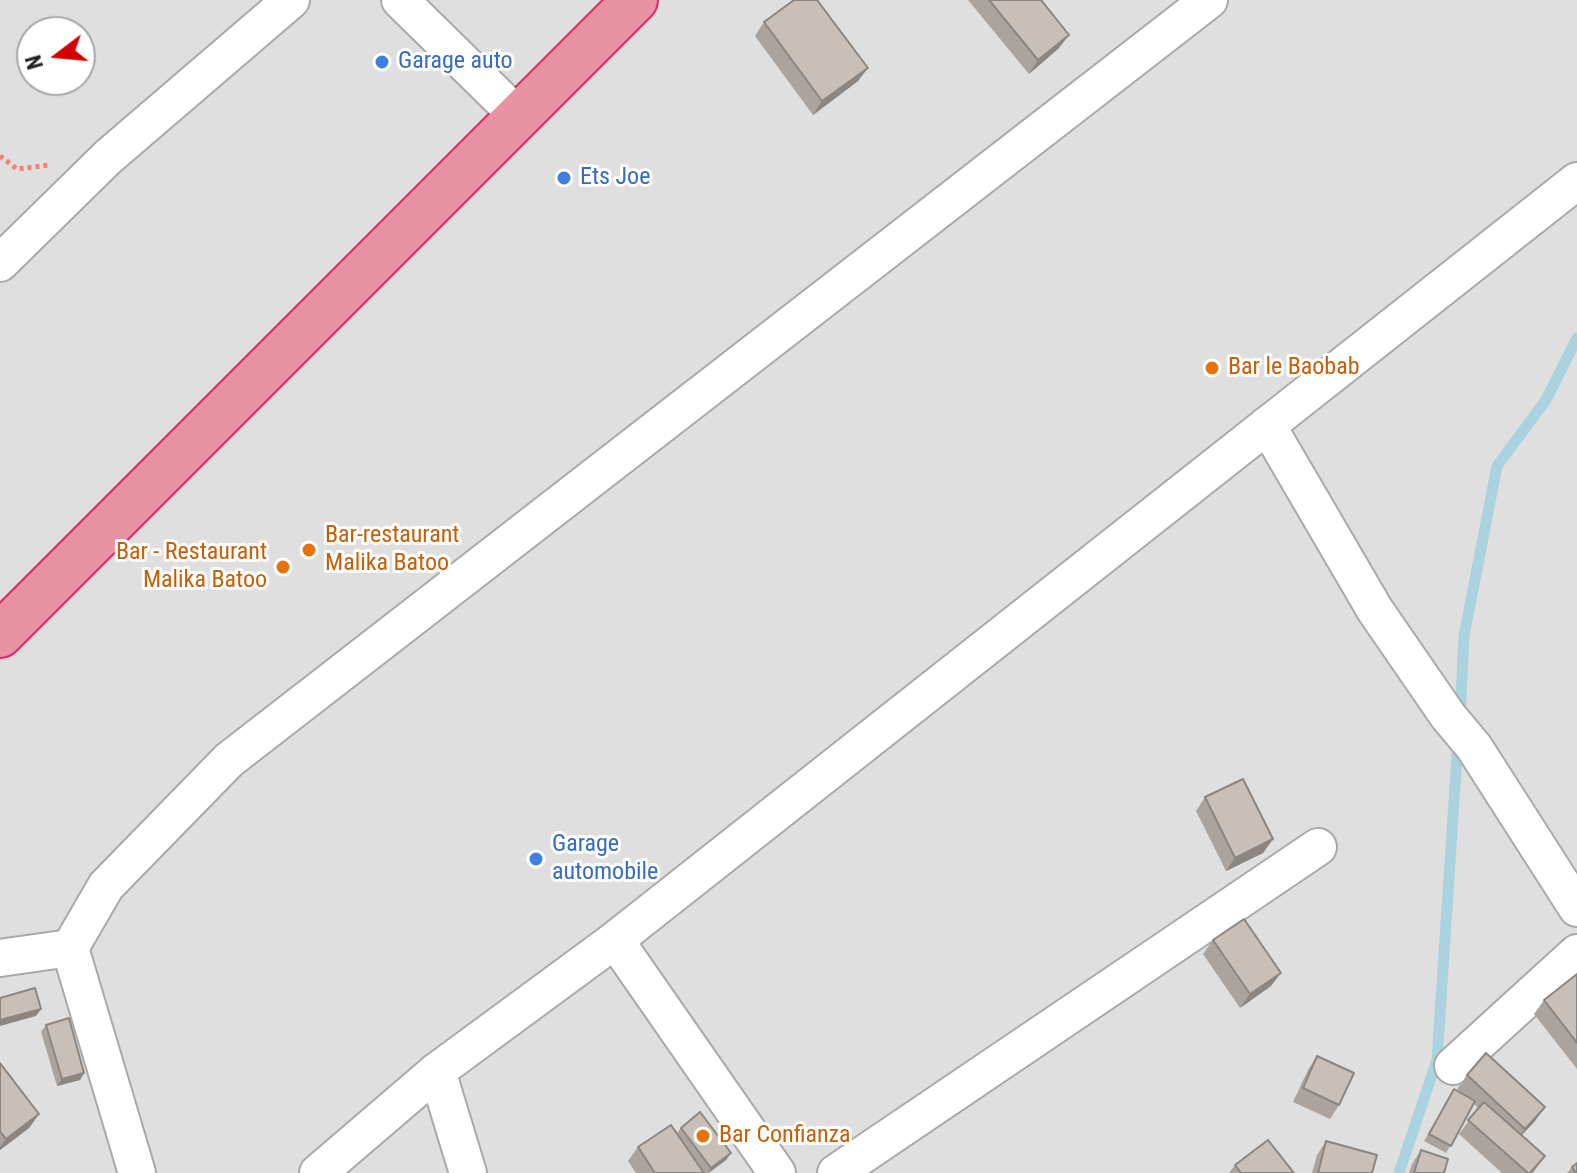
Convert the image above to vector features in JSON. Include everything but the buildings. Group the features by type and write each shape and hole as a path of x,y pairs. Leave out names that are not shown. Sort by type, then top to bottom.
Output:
{"highway":[{"path":"0,635 635,0"}],"street":[{"path":"0,263 108,157 291,0"},
{"path":"400,0 518,116"},
{"path":"137,1173 70,948 106,886 229,760 1209,0"},
{"path":"318,1173 437,1071 615,940 1577,181"},
{"path":"1267,425 1375,610 1448,716 1474,747 1577,908"},
{"path":"836,1173 1318,847"},
{"path":"615,940 777,1173"},
{"path":"0,958 70,948"},
{"path":"1453,1066 1577,953"},
{"path":"437,1071 468,1173"}],"shaded area":[{"path":"0,0 1577,0 1577,1173 0,1173"}],"waterway":[{"path":"1460,719 1464,636 1497,466 1546,400 1577,338"},
{"path":"1399,1173 1437,1060 1458,740"}],"place":[{"name":"Garage auto","path":"382,62"},
{"name":"Ets Joe","path":"564,178"},
{"name":"Bar le Baobab","path":"1212,368"},
{"name":"Bar-restaurant Malika Batoo","path":"309,550"},
{"name":"Bar - Restaurant Malika Batoo","path":"283,567"},
{"name":"Garage automobile","path":"536,859"},
{"name":"Bar Confianza","path":"703,1136"}]}
